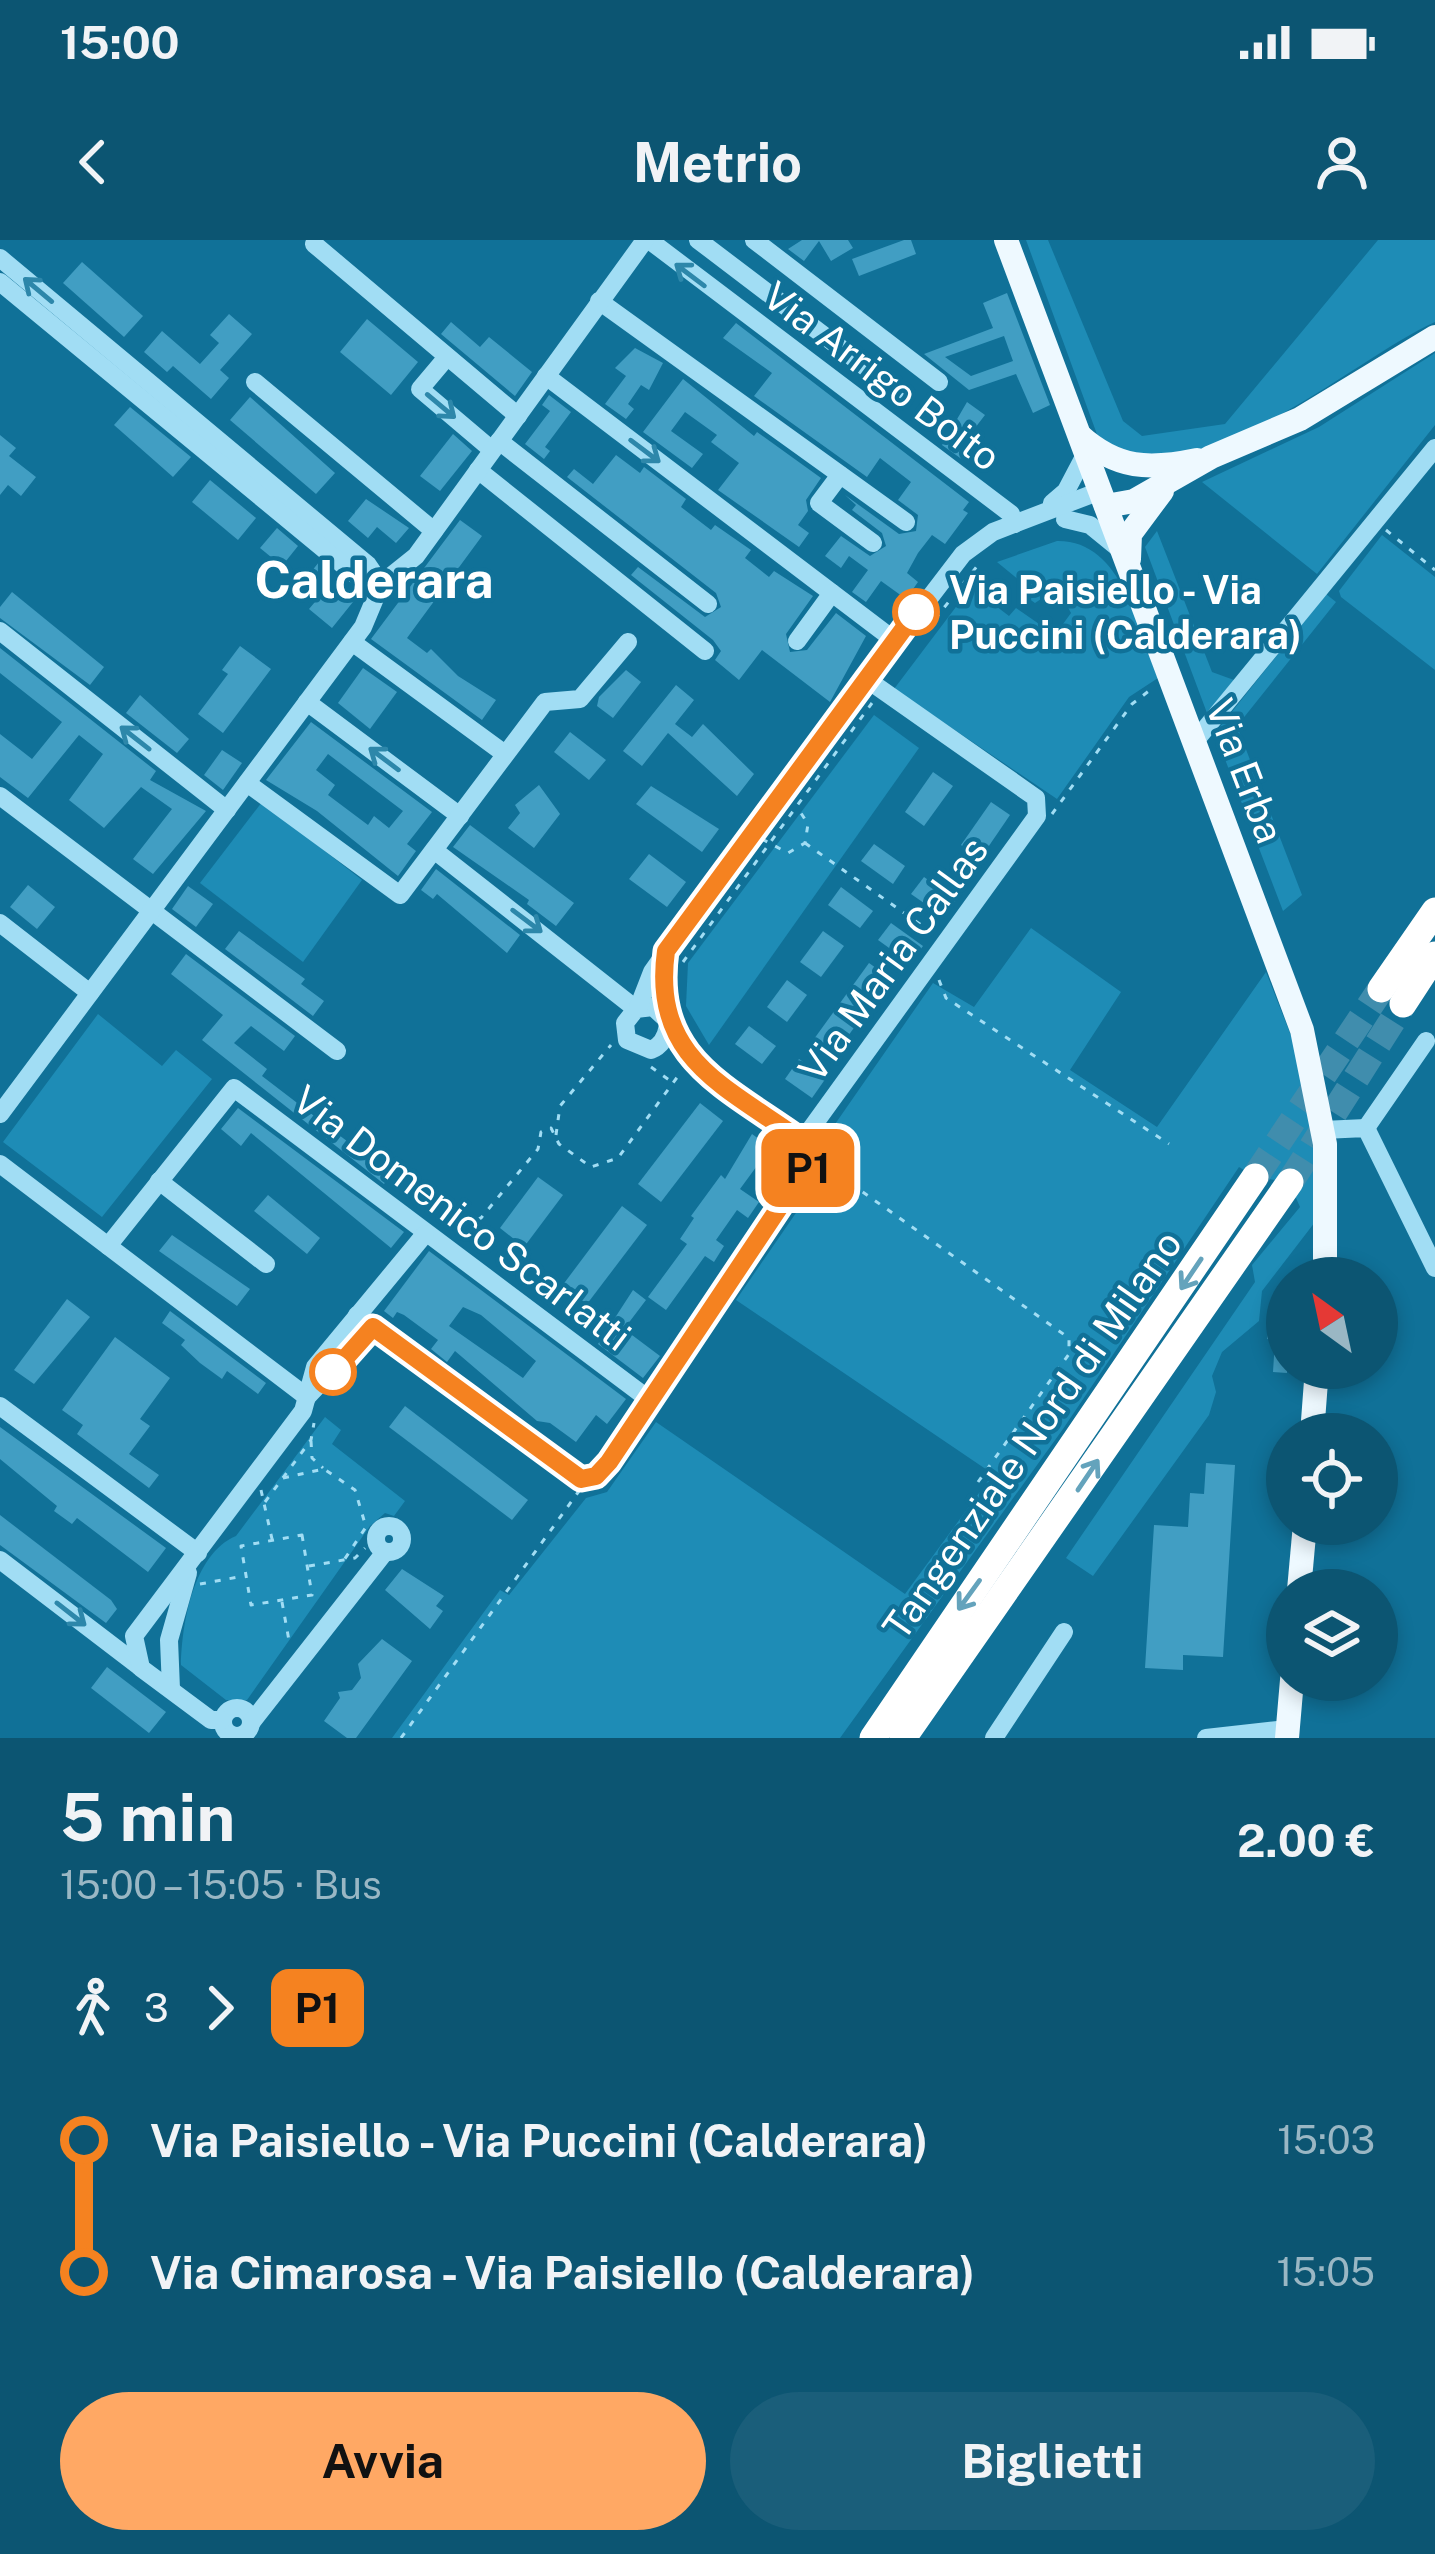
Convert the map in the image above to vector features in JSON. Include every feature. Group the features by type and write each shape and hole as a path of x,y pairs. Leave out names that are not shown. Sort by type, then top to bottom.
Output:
{"highway":[{"path":"1397,1000 1400,961 1435,897"},
{"path":"1400,961 1435,911"},
{"path":"1397,1000 1435,955"},
{"path":"1397,1000 1435,973"},
{"name":"Tangenziale Nord di Milano","path":"873,1738 1256,1177"},
{"name":"Tangenziale Nord di Milano","path":"903,1738 1290,1182"},
{"path":"859,1738 930,1650"}],"main road":[{"name":"Via Erba","path":"1006,240 1302,1030 1323,1130 1324,1257"},
{"path":"1103,499 1134,501 1172,474 1300,419 1435,337"},
{"path":"1083,444 1106,458 1172,474"},
{"path":"1129,566 1130,534 1172,474"},
{"path":"1287,1733 1290,1701"}],"street":[{"path":"698,240 897,391"},
{"path":"754,240 939,382"},
{"path":"0,1114 352,642 374,608 381,584 416,556 549,378 599,301 648,241"},
{"name":"Via Arrigo Boito","path":"648,241 1011,514 1030,517"},
{"path":"314,244 518,416"},
{"path":"0,258 368,565 381,584"},
{"path":"0,282 354,574 381,584"},
{"path":"599,301 906,522"},
{"path":"447,357 420,389 708,604"},
{"path":"549,378 894,640"},
{"path":"255,382 434,530"},
{"path":"689,1060 628,1040 625,1023 666,951 865,678 963,554 1066,491 1083,444"},
{"path":"1196,740 1435,448"},
{"path":"478,470 705,651"},
{"path":"840,475 819,503 873,543"},
{"path":"1030,517 1103,499"},
{"path":"1065,519 1103,499"},
{"path":"1030,517 1065,519 1103,533 1129,566"},
{"path":"797,641 832,593"},
{"path":"0,631 227,810"},
{"path":"352,642 505,754"},
{"path":"247,783 400,896 545,702 580,699 628,642"},
{"path":"865,678 1036,797 1039,822"},
{"path":"307,702 460,816"},
{"path":"0,796 337,1051"},
{"name":"Via Maria Callas","path":"588,1479 609,1462 651,1401 807,1149 946,942 1039,822"},
{"path":"434,850 637,1009 653,1007 689,1060 807,1149"},
{"path":"0,923 90,993"},
{"path":"651,1051 667,1039 661,986 666,951"},
{"path":"1366,1127 1426,1041"},
{"name":"Via Domenico Scarlatti","path":"159,1181 234,1088 651,1401"},
{"path":"1323,1130 1366,1127"},
{"path":"1366,1127 1435,1268"},
{"path":"0,1164 305,1404"},
{"path":"108,1246 159,1181 266,1264"},
{"path":"141,1668 134,1636 305,1404 315,1367 365,1321 424,1234"},
{"path":"365,1321 572,1474 588,1479"},
{"path":"0,1406 198,1553"},
{"path":"171,1689 169,1640 198,1553"},
{"path":"0,1560 211,1720 222,1720 238,1708 251,1723 381,1554"},
{"path":"994,1738 1064,1632"},
{"path":"1206,1738 1287,1733"}],"path":[{"path":"1376,521 1435,570"},
{"path":"936,618 985,557"},
{"path":"1039,822 1132,704 1157,685 1174,682"},
{"path":"678,973 882,690"},
{"path":"798,808 808,824 805,843"},
{"path":"752,830 788,853 805,843"},
{"path":"805,843 946,942"},
{"path":"942,970 946,998 1168,1144"},
{"path":"556,1135 560,1106 614,1040"},
{"path":"424,1234 482,1218 538,1149 541,1132 551,1128 575,1156 592,1167 618,1158 689,1060"},
{"path":"807,1149 1069,1338 1069,1354 978,1482"},
{"path":"305,1404 313,1420 312,1458 355,1490 366,1514 362,1536 344,1560"},
{"path":"265,1502 311,1440"},
{"path":"283,1478 324,1469"},
{"path":"401,1738 588,1479"},
{"path":"250,1483 263,1492 272,1540"},
{"path":"302,1535 308,1566 313,1595 251,1605 241,1546 302,1535"},
{"path":"308,1566 356,1558 364,1547 381,1554"},
{"path":"183,1587 246,1576"},
{"path":"282,1600 298,1665"}],"shaded area":[{"path":"1026,240 1048,240 1123,421 1142,436 1225,424 1378,240 1435,240 1435,322 1270,421 1223,443 1177,455 1135,455 1098,437"},
{"path":"1435,353 1435,425 1317,574 1202,482 1319,427"},
{"path":"1157,531 1212,672 1234,680 1207,713 1145,547"},
{"path":"1382,535 1435,577 1435,670 1341,597 1339,591"},
{"path":"1057,541 1098,555 1112,571 1134,612 1158,678 1129,697 1057,799 894,689 971,587 1009,616 1016,608 1055,635 1071,613 1063,598 1050,593 1035,603 1025,596 1030,589 997,562"},
{"path":"1326,594 1336,602 1237,726 1302,895 1283,911 1215,733"},
{"path":"874,715 919,748 709,1045 686,1006 688,963"},
{"path":"262,802 362,880 303,962 200,883"},
{"path":"1031,928 1121,992 1070,1070 1157,1127 1266,972 1303,1066 1316,1170 1315,1222 1288,1257 1266,1257 1259,1321 1222,1352 1212,1376 1216,1392 1209,1415 1093,1576 1066,1558 1255,1282 1252,1265 1300,1207 1289,1182 1255,1177 1239,1167 1063,1429 840,1738 392,1738 500,1590 509,1595 586,1498 607,1492 656,1422 905,1594 993,1474 736,1300 831,1162 824,1140 933,983 974,1007"},
{"path":"98,1014 162,1066 176,1050 212,1079 102,1217 3,1142"},
{"path":"325,1417 341,1430 332,1444 405,1501 394,1516 385,1513 370,1526 247,1700 226,1700 181,1665 193,1592 209,1558 236,1536"}],"building":[{"path":"802,240 848,240 853,248 831,261 819,241 804,261 788,249"},
{"path":"911,240 916,254 859,276 852,259"},
{"path":"82,262 143,316 124,337 63,283"},
{"path":"1007,293 1050,405 1033,413 1016,374 969,390 924,354 993,328 983,303","holes":["1004,336 1013,361 971,376 945,357"]},
{"path":"229,314 252,334 220,370 229,378 211,399 173,366 167,372 144,352 162,331 200,364 219,343 210,335"},
{"path":"367,319 418,362 391,395 340,352"},
{"path":"451,322 480,347 489,337 532,372 515,396 441,334"},
{"path":"736,323 969,502 963,510 968,513 945,544 932,535 918,553 907,573 918,582 906,599 881,581 866,602 852,592 868,570 849,556 841,568 825,556 841,536 870,556 886,546 882,533 852,510 856,505 845,495 899,534 916,531 918,515 898,500 911,482 880,458 867,477 754,396 772,373 723,338"},
{"path":"635,348 663,363 649,390 641,385 628,404 634,409 626,419 605,404 626,376 615,368"},
{"path":"683,379 754,436 757,432 821,478 806,500 808,511 798,525 809,533 799,547 718,490 739,463 711,442 717,435 685,412 671,431 703,454 692,468 643,432"},
{"path":"549,395 571,412 545,447 550,451 544,459 525,444 550,411 542,405"},
{"path":"250,397 335,473 316,494 230,420"},
{"path":"967,402 985,415 965,441 973,447 963,460 942,445"},
{"path":"130,407 191,457 173,477 114,425"},
{"path":"453,434 472,451 440,491 420,476"},
{"path":"0,435 16,448 9,456 36,477 21,496 8,485 0,495"},
{"path":"616,455 640,473 644,467 686,499 681,507 711,530 715,525 751,550 745,558 769,577 774,571 813,596 786,634 790,652 807,650 836,613 866,636 830,702 762,650 739,680 715,660 721,651 713,640 631,575 638,567 705,617 721,607 716,593 567,477 574,469 593,484"},
{"path":"210,480 256,518 238,540 192,502"},
{"path":"366,499 409,528 396,543 377,527 368,538 348,521"},
{"path":"460,520 482,536 407,638 427,653 431,649 458,676 496,700 482,720 371,639"},
{"path":"277,528 298,546 282,566 260,548"},
{"path":"319,562 357,597 332,628 309,609 320,596 303,582"},
{"path":"12,592 104,667 90,685 0,618 0,607"},
{"path":"240,646 271,669 223,733 198,714 228,674 222,670"},
{"path":"0,648 156,771 150,780 206,811 153,874 133,859 172,809 141,787 104,828 69,800 103,754 79,735 28,798 0,777 0,734 32,759 62,722 0,673"},
{"path":"363,668 397,692 370,729 338,703"},
{"path":"626,670 641,682 613,718 597,706 599,697"},
{"path":"676,685 694,700 675,724 692,737 703,724 754,774 737,796 668,733 642,766 623,751"},
{"path":"140,695 189,739 177,753 126,713"},
{"path":"311,722 432,812 407,844 416,851 398,876 317,811 266,780","holes":["328,754 403,811 389,828 374,816 368,825 328,795 335,785 316,770"]},
{"path":"570,732 606,760 589,780 554,752"},
{"path":"222,750 242,763 223,790 204,775"},
{"path":"933,772 953,786 924,826 905,812"},
{"path":"539,785 560,814 534,848 508,828 520,813 515,805"},
{"path":"651,786 719,829 702,852 636,804"},
{"path":"991,802 1010,815 980,859 961,845"},
{"path":"470,825 574,903 556,926 527,904 529,900 453,847"},
{"path":"874,844 905,866 893,884 861,861"},
{"path":"649,854 686,882 667,907 629,879"},
{"path":"436,869 520,935 507,953 437,894 433,899 421,890"},
{"path":"924,877 956,900 944,917 911,894"},
{"path":"28,885 55,907 37,929 10,907"},
{"path":"188,886 213,904 196,927 172,909"},
{"path":"841,887 873,911 860,928 828,905"},
{"path":"891,923 923,946 910,963 878,940"},
{"path":"239,931 305,979 301,984 324,1001 313,1016 225,949"},
{"path":"823,931 844,946 821,977 800,962"},
{"path":"186,954 295,1036 284,1051 251,1026 234,1043 267,1069 262,1076 386,1171 390,1176 384,1184 202,1040 223,1015 171,974"},
{"path":"869,963 890,978 835,1054 814,1039"},
{"path":"787,980 807,995 787,1022 767,1007"},
{"path":"749,1026 776,1046 762,1064 735,1044"},
{"path":"799,1059 826,1078 812,1098 785,1079"},
{"path":"700,1103 723,1121 661,1202 638,1184"},
{"path":"238,1108 404,1232 391,1248 251,1133 241,1146 221,1129"},
{"path":"752,1134 785,1158 777,1170 762,1159 740,1189 759,1202 748,1218 737,1210 716,1240 724,1246 714,1262 705,1256 666,1310 648,1297 687,1244 680,1239 691,1216 721,1175 725,1179"},
{"path":"538,1177 563,1195 524,1247 500,1228"},
{"path":"268,1195 320,1238 307,1254 254,1211"},
{"path":"622,1206 647,1225 587,1304 562,1286"},
{"path":"172,1235 250,1289 237,1306 159,1251"},
{"path":"429,1251 626,1399 607,1424 596,1415 576,1442 550,1423 537,1421 455,1351 447,1362 431,1349 438,1340 404,1315 397,1312 393,1318 384,1311","holes":["463,1307 481,1315 536,1361 523,1378 449,1326"]},
{"path":"633,1290 646,1300 624,1329 660,1356 643,1378 598,1344"},
{"path":"67,1299 90,1317 34,1384 14,1370"},
{"path":"170,1311 266,1383 258,1394 227,1371 222,1379 200,1363 181,1345 185,1340 162,1323"},
{"path":"115,1337 170,1378 140,1419 150,1426 129,1454 159,1475 149,1488 77,1434 83,1425 62,1410"},
{"path":"405,1406 528,1500 512,1520 389,1427"},
{"path":"0,1427 166,1548 148,1572 77,1518 72,1524 54,1511 57,1506 0,1459"},
{"path":"1206,1463 1235,1465 1223,1657 1183,1655 1183,1670 1145,1668 1154,1525 1188,1527 1190,1493 1204,1494"},
{"path":"0,1515 111,1600 117,1609 106,1623 0,1545"},
{"path":"402,1569 444,1596 436,1606 443,1611 430,1629 385,1590"},
{"path":"382,1639 412,1661 356,1738 347,1738 324,1721 340,1698 338,1692 352,1690 361,1678 358,1664"},
{"path":"107,1667 166,1712 149,1733 91,1688"}],"tunnel":[{"path":"1255,1177 1381,989"},
{"path":"1290,1182 1403,1004"}],"bus line":[{"name":"P1","path":"333,1372 373,1327 572,1474 588,1479 609,1462 813,1157 802,1141 689,1060 669,1029 661,986 666,951 916,612"}],"place":[{"name":"Via Paisiello - Via Puccini (Calderara)","path":"916,612"}],"district":[{"name":"Calderara","path":"374,580"}]}
